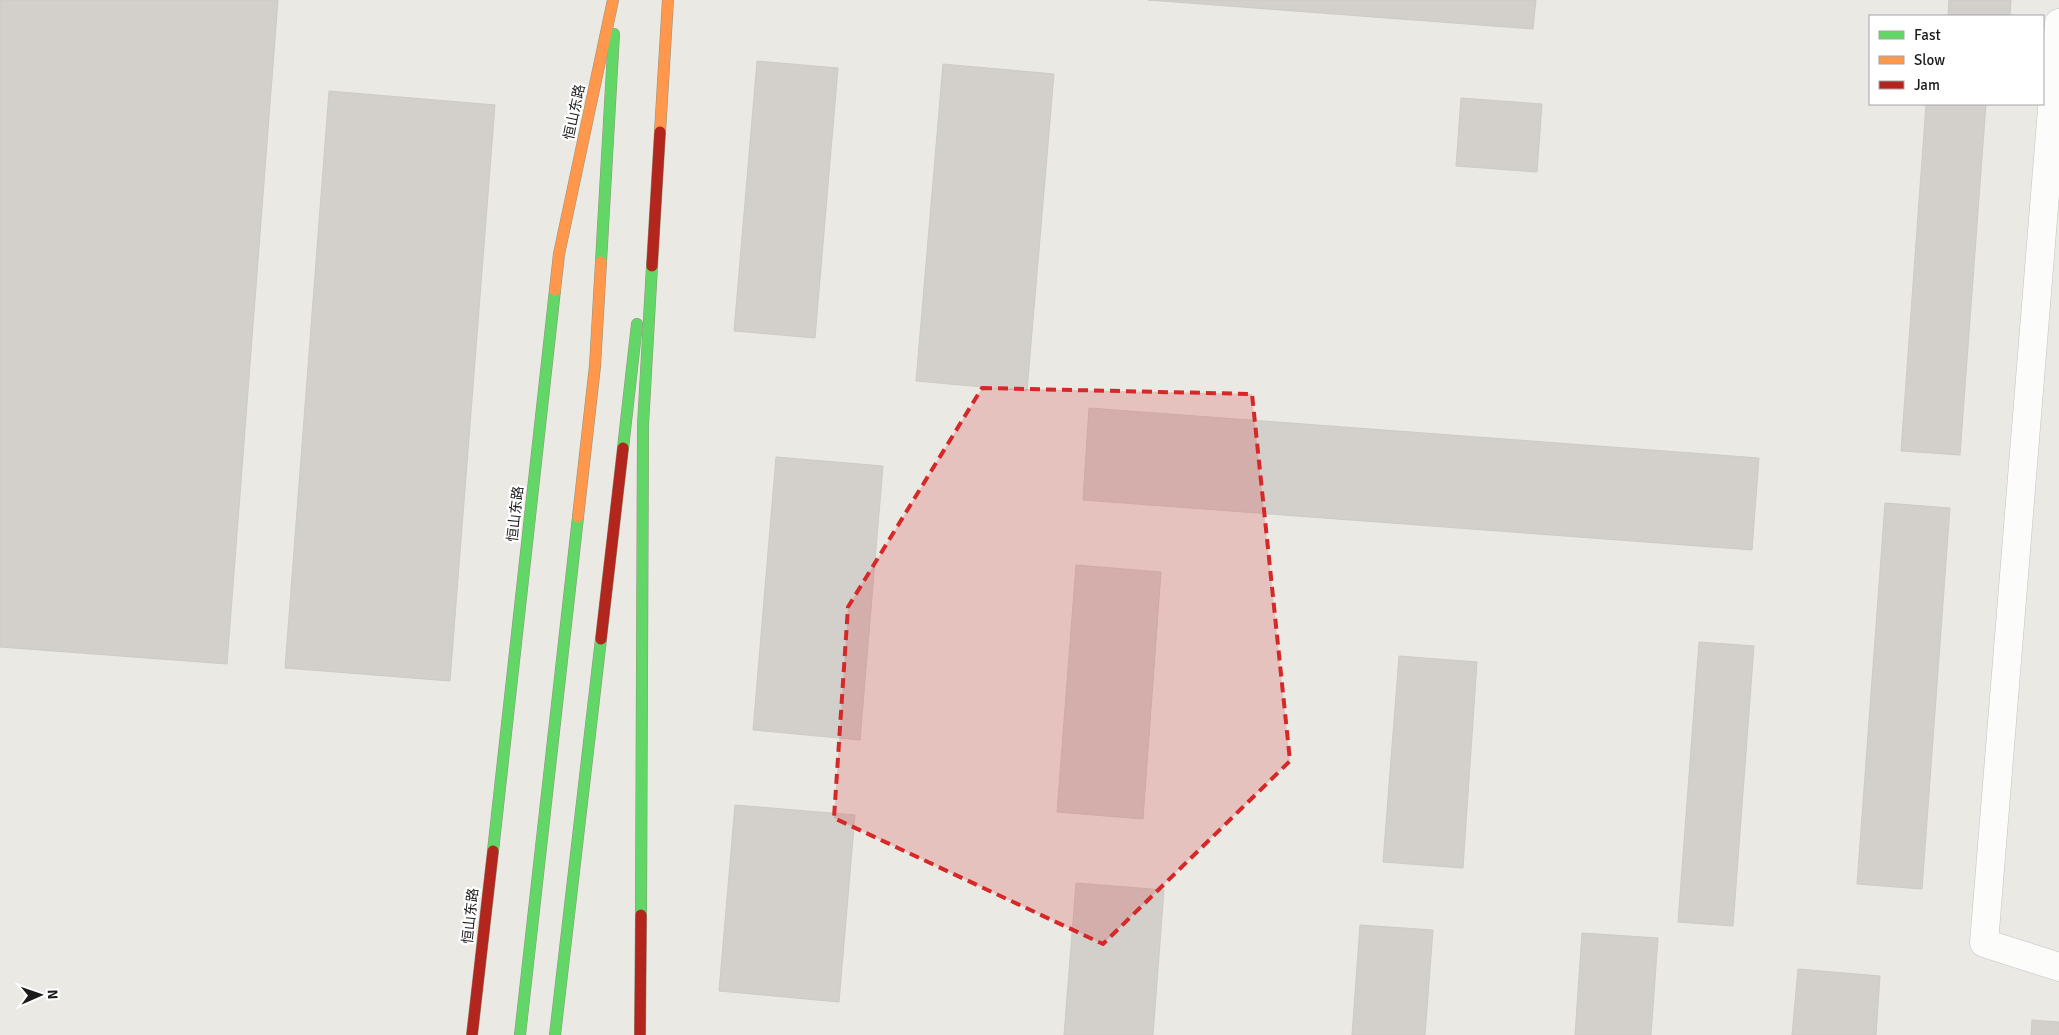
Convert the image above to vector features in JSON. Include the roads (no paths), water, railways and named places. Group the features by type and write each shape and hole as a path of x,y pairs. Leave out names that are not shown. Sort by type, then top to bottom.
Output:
{"main road":[{"name":"恒山东路","path":"472,1035 559,254 614,0"},
{"path":"520,1035 595,366 614,0"},
{"path":"640,1035 643,425 668,0"},
{"path":"555,1035 660,130"},
{"path":"566,941 567,1035"}],"street":[{"path":"2059,23 1984,944 2059,967"}]}
